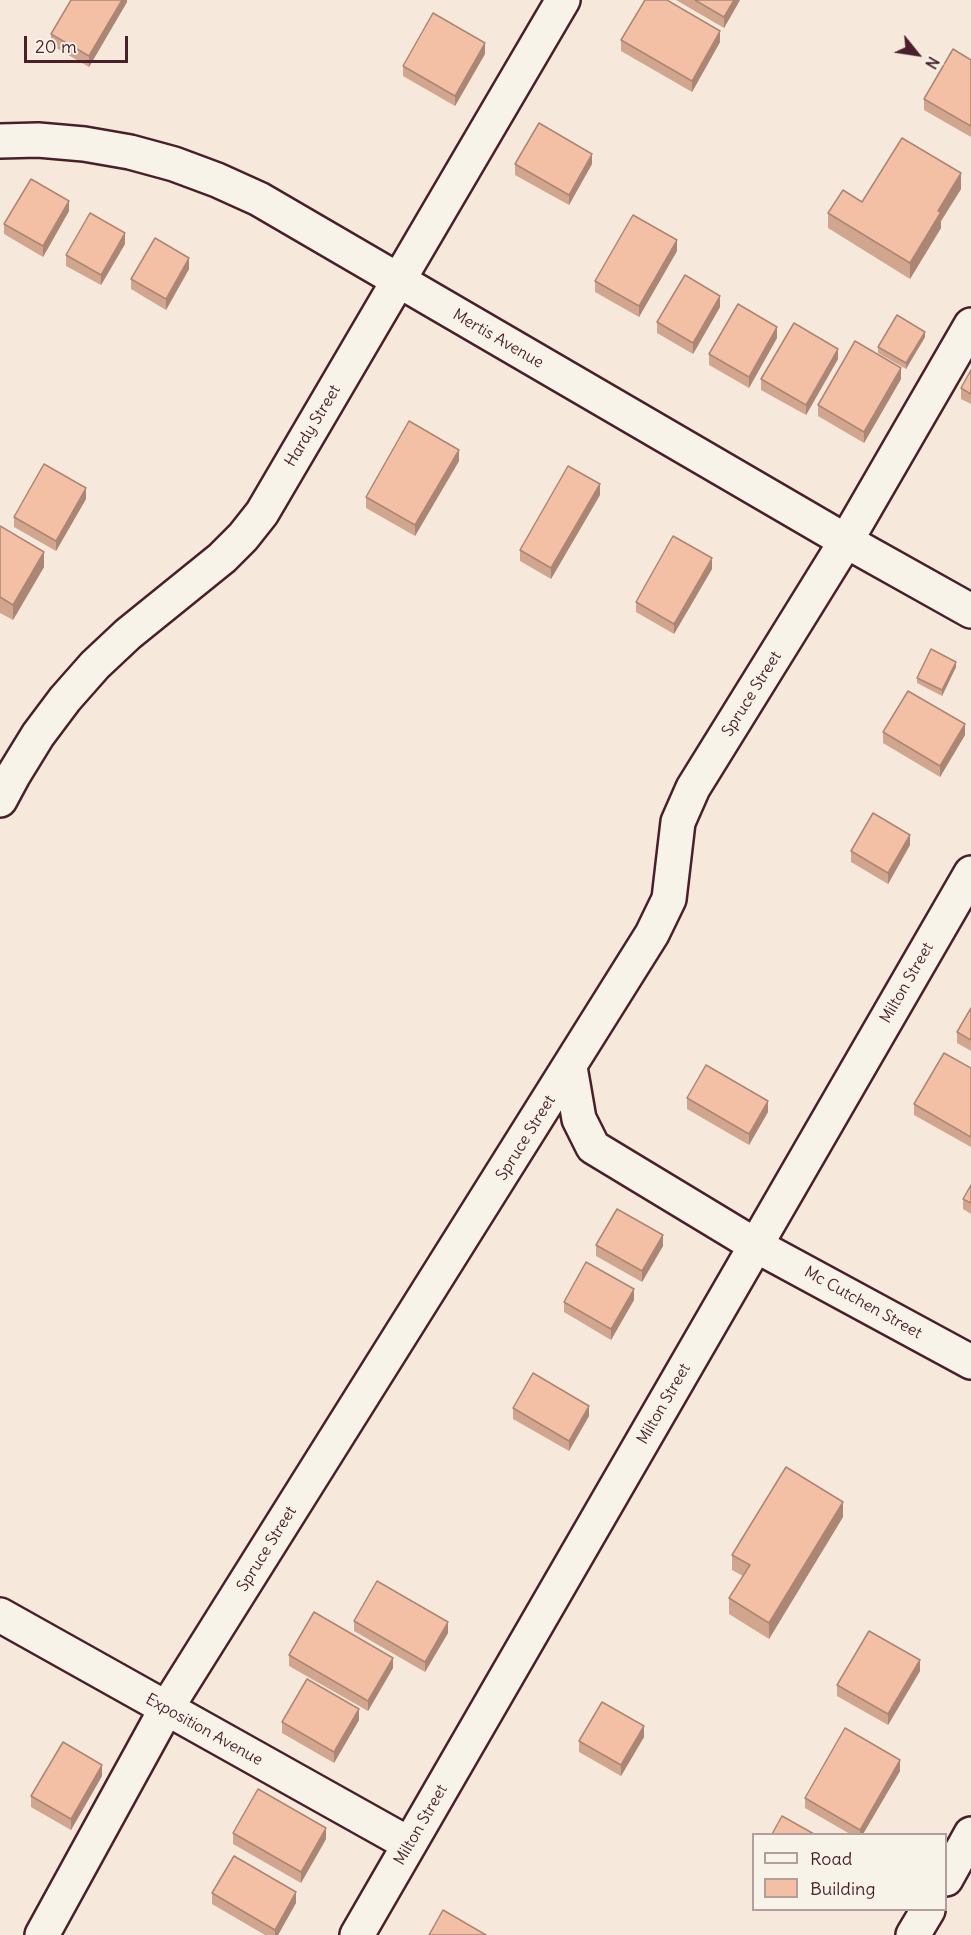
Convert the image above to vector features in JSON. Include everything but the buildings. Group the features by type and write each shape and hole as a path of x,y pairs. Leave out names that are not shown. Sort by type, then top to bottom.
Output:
{"street":[{"name":"Hardy Street","path":"0,800 38,735 95,665 128,634 222,558 255,521 399,281 563,0"},
{"name":"Mertis Avenue","path":"0,141 38,140 84,144 130,152 174,164 259,199 971,611"},
{"name":"Spruce Street","path":"42,1935 166,1709 652,934 669,898 678,822 693,788 846,540 971,325"},
{"name":"Milton Street","path":"357,1935 971,873"},
{"name":"Mc Cutchen Street","path":"570,1067 579,1119 593,1147 755,1245 971,1362"},
{"name":"Exposition Avenue","path":"0,1615 409,1844"},
{"path":"947,1876 971,1834"},
{"path":"913,1935 927,1911"}]}
